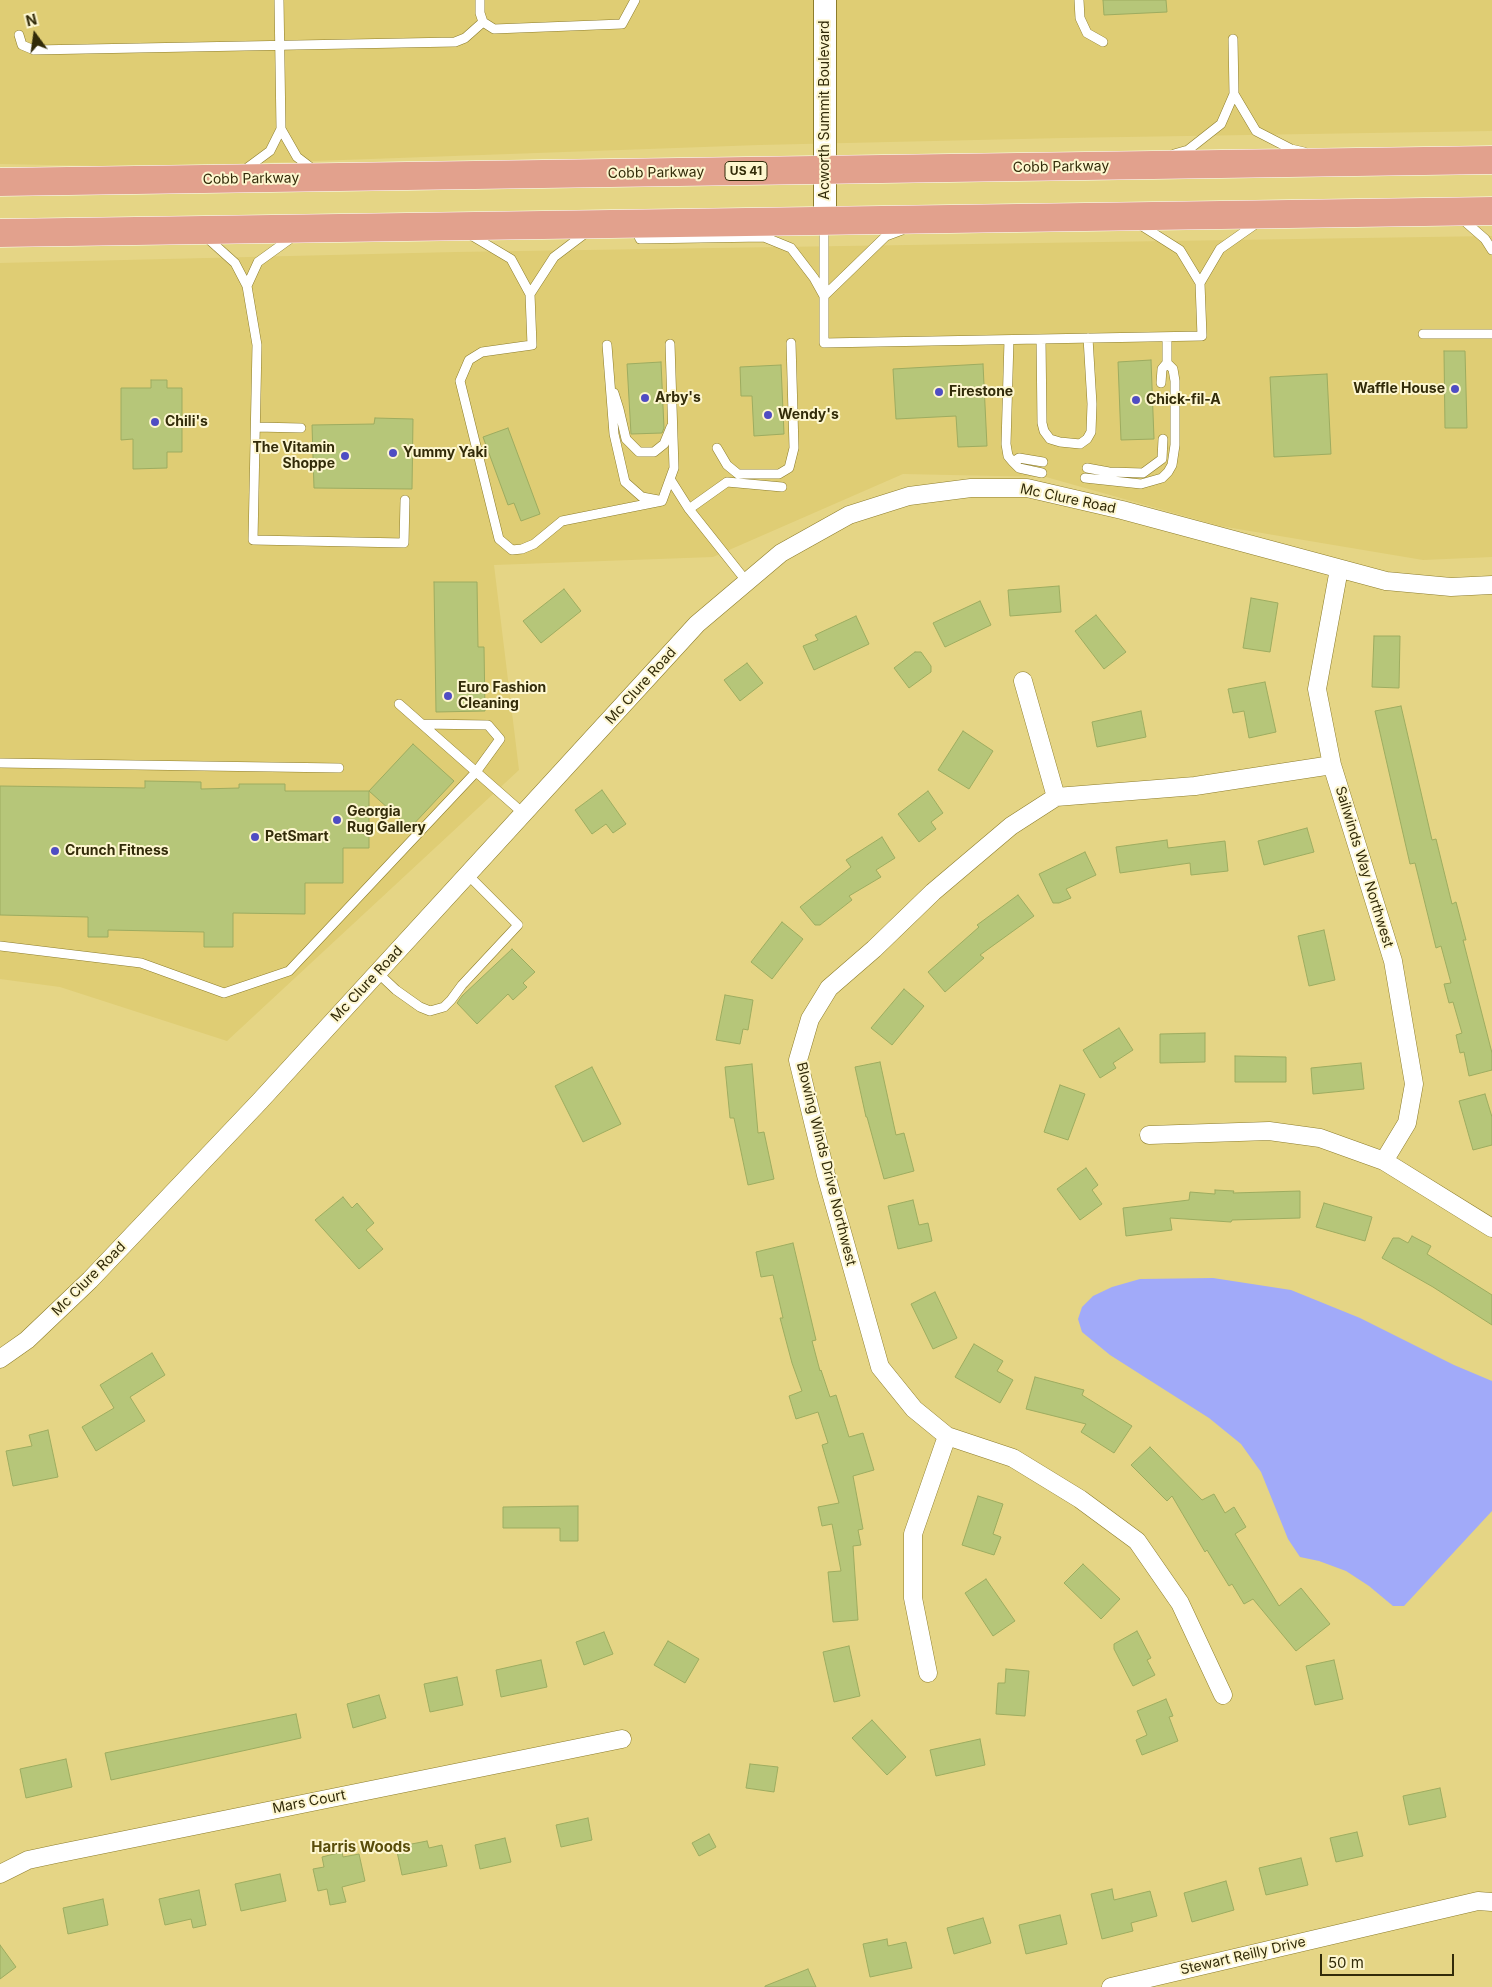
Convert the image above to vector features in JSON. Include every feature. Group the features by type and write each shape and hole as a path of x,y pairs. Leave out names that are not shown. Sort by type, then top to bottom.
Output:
{"main road":[{"name":"Cobb Parkway","path":"0,182 1492,160"},
{"path":"0,233 1492,211"}],"street":[{"name":"Acworth Summit Boulevard","path":"825,0 825,221"},
{"name":"Mc Clure Road","path":"0,1359 27,1340 90,1280 378,973 697,624 781,553 850,515 909,496 971,488 1027,488 1122,510 1386,581 1452,586 1492,585"},
{"name":"Sailwinds Way Northwest","path":"1339,569 1317,689 1332,766 1393,961 1414,1084 1406,1123 1384,1161"},
{"path":"1023,681 1056,797"},
{"name":"Blowing Winds Drive Northwest","path":"1223,1695 1180,1604 1137,1541 1080,1499 1013,1458 947,1436 914,1409 880,1367 826,1175 798,1060 810,1019 829,988 874,949 933,892 1010,826 1056,797 1195,786 1332,766"},
{"path":"1149,1135 1269,1131 1320,1138 1384,1161 1492,1228"},
{"path":"928,1673 913,1598 913,1534 947,1436"},
{"name":"Mars Court","path":"0,1874 28,1860 622,1739"},
{"name":"Stewart Reilly Drive","path":"1112,1987 1478,1901 1492,1902"}],"lane":[{"path":"232,180 270,151 281,129 279,0"},
{"path":"480,0 480,13 483,22 494,29 622,24 636,0"},
{"path":"1078,0 1080,18 1087,33 1103,42"},
{"path":"19,35 22,45 34,50 455,42 465,38 483,22"},
{"path":"1135,166 1188,150 1221,124 1234,94 1233,39"},
{"path":"1234,94 1256,131 1291,149 1351,162"},
{"path":"281,129 297,157 324,178"},
{"path":"38,171 89,181"},
{"path":"1453,212 1485,239 1492,250"},
{"path":"1200,283 1220,249 1269,214"},
{"path":"825,221 824,343 1202,336 1200,283 1180,250 1126,216"},
{"path":"824,296 886,236 935,219"},
{"path":"634,224 640,239 764,237 791,248 814,278 824,296"},
{"path":"530,294 554,257 596,225"},
{"path":"458,227 511,259 530,294 532,345 482,352 468,360 460,381 499,539 512,550 522,549 534,544 562,522 662,501"},
{"path":"247,286 258,262 304,229"},
{"path":"199,230 235,263 247,286 257,345 253,540 404,543 405,500"},
{"path":"1423,334 1492,334"},
{"path":"1041,339 1042,423 1044,431 1050,439 1080,444 1087,439 1091,432 1092,404 1088,338"},
{"path":"1161,383 1162,369 1167,363 1167,338"},
{"path":"1009,340 1006,444 1008,456 1019,468 1042,473"},
{"path":"717,448 727,465 738,474 779,474 789,468 794,448 791,343"},
{"path":"662,501 674,468 670,344"},
{"path":"607,345 614,434 625,482 642,497 662,501"},
{"path":"1163,439 1162,459 1143,472 1086,473 1140,484 1162,478 1168,472 1172,465 1175,445 1175,381 1173,369 1167,363"},
{"path":"610,384 620,409 626,439 639,452 654,452 664,444 672,423"},
{"path":"256,427 301,428"},
{"path":"1013,462 1019,458 1044,462"},
{"path":"670,480 689,509 747,582"},
{"path":"689,509 728,482 782,486"},
{"path":"399,704 524,814"},
{"path":"0,946 141,963 224,993 289,971 476,772 500,738 488,725 422,724"},
{"path":"0,763 339,768"},
{"path":"378,973 404,996 430,1012 444,1007 451,1000 462,985 518,925 468,875"}],"shaded area":[{"path":"0,0 1492,0 1492,131 759,145 148,167 0,164"},
{"path":"1492,236 1492,557 1423,560 1220,526 1046,477 903,474 713,557 494,565 519,770 227,1041 60,987 0,979 0,263 456,252"}],"water":[{"path":"1213,1278 1291,1290 1360,1318 1454,1365 1492,1381 1492,1511 1404,1606 1393,1606 1369,1586 1346,1571 1319,1561 1300,1557 1288,1539 1261,1472 1241,1444 1209,1418 1110,1355 1082,1332 1078,1319 1082,1307 1093,1296 1112,1287 1140,1279"}],"building":[{"path":"1103,0 1166,0 1167,12 1104,15"},
{"name":"Waffle House","path":"1444,351 1465,351 1467,428 1445,428"},
{"name":"Chick-fil-A","path":"1151,360 1154,439 1121,440 1118,362"},
{"name":"Arby's","path":"661,362 664,428 662,433 631,434 627,364"},
{"name":"Firestone","path":"983,364 987,446 958,447 956,416 896,419 893,369"},
{"name":"Wendy's","path":"781,365 784,434 754,436 752,396 741,396 740,367"},
{"path":"1327,374 1331,454 1274,457 1270,377"},
{"name":"Chili's","path":"151,380 167,380 167,388 182,388 182,452 167,452 167,468 133,469 133,439 121,440 121,388 151,388"},
{"path":"375,418 413,419 412,489 314,488 312,425 374,424"},
{"path":"508,428 540,514 521,521 514,503 508,505 483,437"},
{"path":"434,582 477,582 478,647 484,647 485,711 436,712"},
{"path":"1059,586 1061,612 1010,616 1008,590"},
{"path":"564,589 581,611 541,643 523,621"},
{"path":"1251,598 1278,603 1270,652 1243,648"},
{"path":"980,601 991,625 945,647 933,623"},
{"path":"1096,615 1126,652 1104,669 1075,631"},
{"path":"856,616 869,644 814,670 803,646 818,640 815,635"},
{"path":"1374,636 1400,636 1399,688 1372,687"},
{"path":"915,652 921,652 931,666 931,672 909,688 894,668"},
{"path":"747,663 763,683 740,701 724,680"},
{"path":"1265,682 1276,732 1249,738 1244,711 1233,713 1228,689"},
{"path":"1401,706 1432,840 1436,839 1452,904 1456,902 1466,940 1463,940 1492,1053 1492,1070 1469,1076 1464,1052 1460,1053 1456,1035 1462,1033 1453,1002 1449,1003 1444,984 1451,983 1441,946 1436,948 1415,863 1410,864 1375,711"},
{"path":"1141,711 1146,737 1097,747 1092,722"},
{"path":"963,731 993,751 969,789 938,770"},
{"path":"413,744 454,781 410,828 369,791"},
{"path":"145,781 201,782 201,789 239,788 239,784 285,784 285,791 369,791 369,848 343,848 343,883 305,883 305,914 233,913 233,947 204,947 204,932 108,930 108,937 88,937 88,917 0,915 0,786 145,788"},
{"path":"602,790 626,824 613,833 606,824 592,834 575,810"},
{"path":"928,791 943,813 931,822 936,829 919,842 898,814"},
{"path":"1307,828 1314,852 1264,865 1258,841"},
{"path":"882,837 895,858 876,870 881,877 849,896 852,900 820,925 815,925 800,907 851,867 846,860"},
{"path":"1167,840 1168,848 1225,841 1228,871 1191,875 1190,863 1120,873 1116,847"},
{"path":"1085,852 1096,875 1066,889 1071,898 1059,903 1053,903 1039,874"},
{"path":"1018,895 1034,916 980,955 984,958 945,992 928,972 979,927 977,925"},
{"path":"782,922 803,939 772,979 751,962"},
{"path":"1324,930 1335,980 1309,986 1298,936"},
{"path":"512,949 535,972 523,983 527,987 513,1000 508,994 477,1024 457,1003"},
{"path":"904,989 924,1006 892,1045 871,1028"},
{"path":"725,995 753,1000 748,1030 743,1029 740,1044 716,1040"},
{"path":"1119,1028 1133,1050 1113,1063 1116,1068 1100,1078 1083,1050"},
{"path":"1205,1033 1205,1062 1160,1063 1160,1034"},
{"path":"1235,1056 1286,1057 1286,1082 1235,1082"},
{"path":"880,1062 896,1135 904,1133 914,1171 884,1179 866,1117 855,1067"},
{"path":"1361,1063 1364,1089 1313,1094 1311,1068"},
{"path":"752,1064 758,1133 764,1132 774,1179 748,1185 734,1118 730,1118 725,1067"},
{"path":"592,1067 621,1124 583,1142 555,1086"},
{"path":"1060,1085 1085,1094 1068,1140 1044,1132"},
{"path":"1485,1094 1492,1117 1492,1145 1473,1150 1459,1101"},
{"path":"1086,1168 1098,1185 1092,1190 1102,1204 1080,1220 1057,1189"},
{"path":"1215,1190 1234,1191 1233,1193 1300,1191 1300,1218 1232,1220 1231,1222 1170,1218 1172,1230 1126,1236 1123,1208 1189,1200 1190,1192 1215,1194"},
{"path":"343,1197 352,1208 357,1203 374,1223 366,1230 383,1249 359,1269 315,1220"},
{"path":"913,1200 919,1225 928,1223 932,1241 898,1249 888,1206"},
{"path":"1324,1203 1372,1217 1365,1241 1316,1227"},
{"path":"1412,1236 1431,1246 1427,1254 1492,1295 1492,1325 1433,1287 1382,1258 1393,1238 1399,1238 1408,1243"},
{"path":"793,1243 816,1340 812,1341 820,1371 830,1397 836,1395 849,1437 863,1433 874,1470 853,1476 863,1529 858,1530 861,1545 853,1546 858,1620 833,1622 828,1572 841,1571 832,1524 822,1526 818,1507 839,1503 822,1445 828,1443 818,1412 796,1419 789,1396 802,1391 780,1318 783,1318 773,1275 761,1277 756,1252"},
{"path":"935,1292 957,1338 933,1349 911,1304"},
{"path":"974,1344 1003,1361 997,1371 1013,1380 1000,1403 955,1377"},
{"path":"152,1353 165,1375 130,1397 145,1421 96,1451 82,1427 114,1408 100,1385"},
{"path":"1035,1377 1084,1390 1082,1395 1132,1426 1114,1453 1081,1432 1086,1424 1026,1409"},
{"path":"48,1430 58,1477 13,1486 6,1451 32,1446 29,1435"},
{"path":"1150,1447 1202,1500 1214,1494 1225,1513 1234,1507 1246,1527 1235,1534 1279,1606 1301,1588 1330,1624 1296,1651 1253,1599 1244,1604 1232,1584 1229,1586 1207,1550 1205,1552 1172,1496 1167,1501 1131,1465"},
{"path":"978,1496 1003,1504 993,1534 1001,1537 994,1555 962,1545"},
{"path":"578,1506 578,1541 560,1541 560,1528 503,1528 503,1507"},
{"path":"1083,1564 1120,1599 1101,1619 1064,1583"},
{"path":"986,1579 1015,1621 993,1636 965,1593"},
{"path":"1137,1631 1151,1658 1147,1660 1155,1675 1133,1686 1114,1649 1114,1644"},
{"path":"604,1632 613,1654 584,1665 576,1642"},
{"path":"668,1641 699,1659 685,1683 654,1665"},
{"path":"849,1646 860,1696 834,1702 823,1652"},
{"path":"541,1660 547,1687 501,1697 496,1670"},
{"path":"1334,1660 1343,1699 1315,1705 1306,1666"},
{"path":"1006,1669 1029,1671 1025,1716 996,1714 998,1683 1005,1683"},
{"path":"457,1677 463,1705 430,1712 424,1684"},
{"path":"379,1695 386,1718 353,1728 347,1704"},
{"path":"1166,1699 1173,1716 1169,1717 1178,1741 1142,1755 1136,1740 1147,1735 1137,1711"},
{"path":"296,1714 301,1738 111,1780 105,1753"},
{"path":"872,1720 906,1757 887,1775 852,1738"},
{"path":"980,1739 985,1765 936,1776 930,1750"},
{"path":"66,1759 72,1787 26,1798 20,1769"},
{"path":"750,1764 778,1767 774,1792 746,1788"},
{"path":"1440,1788 1446,1817 1409,1825 1403,1796"},
{"path":"588,1818 592,1840 561,1847 556,1825"},
{"path":"1357,1832 1363,1856 1336,1862 1330,1838"},
{"path":"709,1834 716,1847 699,1856 692,1843"},
{"path":"505,1838 511,1862 480,1869 475,1845"},
{"path":"427,1841 429,1848 442,1845 447,1866 402,1875 396,1847"},
{"path":"342,1852 343,1857 359,1854 365,1881 342,1887 346,1902 330,1905 327,1889 318,1891 313,1869 324,1867 322,1857"},
{"path":"1301,1858 1308,1885 1266,1895 1259,1868"},
{"path":"280,1874 286,1901 241,1911 235,1884"},
{"path":"1226,1881 1234,1910 1192,1922 1184,1893"},
{"path":"1112,1889 1114,1900 1150,1891 1157,1916 1131,1923 1133,1931 1102,1939 1091,1894"},
{"path":"199,1890 206,1925 193,1928 191,1919 165,1925 159,1899"},
{"path":"103,1899 108,1925 68,1934 63,1908"},
{"path":"1060,1915 1067,1944 1026,1954 1019,1925"},
{"path":"983,1918 991,1943 954,1954 947,1928"},
{"path":"887,1939 888,1946 906,1942 912,1968 870,1977 863,1944"},
{"path":"0,1945 16,1967 0,1979"},
{"path":"808,1969 816,1987 765,1987 765,1986"}],"place":[{"name":"Waffle House","path":"1455,389"},
{"name":"Firestone","path":"939,392"},
{"name":"Arby's","path":"645,398"},
{"name":"Chick-fil-A","path":"1136,400"},
{"name":"Wendy's","path":"768,415"},
{"name":"Chili's","path":"155,422"},
{"name":"Yummy Yaki","path":"393,453"},
{"name":"The Vitamin Shoppe","path":"345,456"},
{"name":"Euro Fashion Cleaning","path":"448,696"},
{"name":"Georgia Rug Gallery","path":"337,820"},
{"name":"PetSmart","path":"255,837"},
{"name":"Crunch Fitness","path":"55,851"}],"district":[{"name":"Harris Woods","path":"361,1847"}]}
